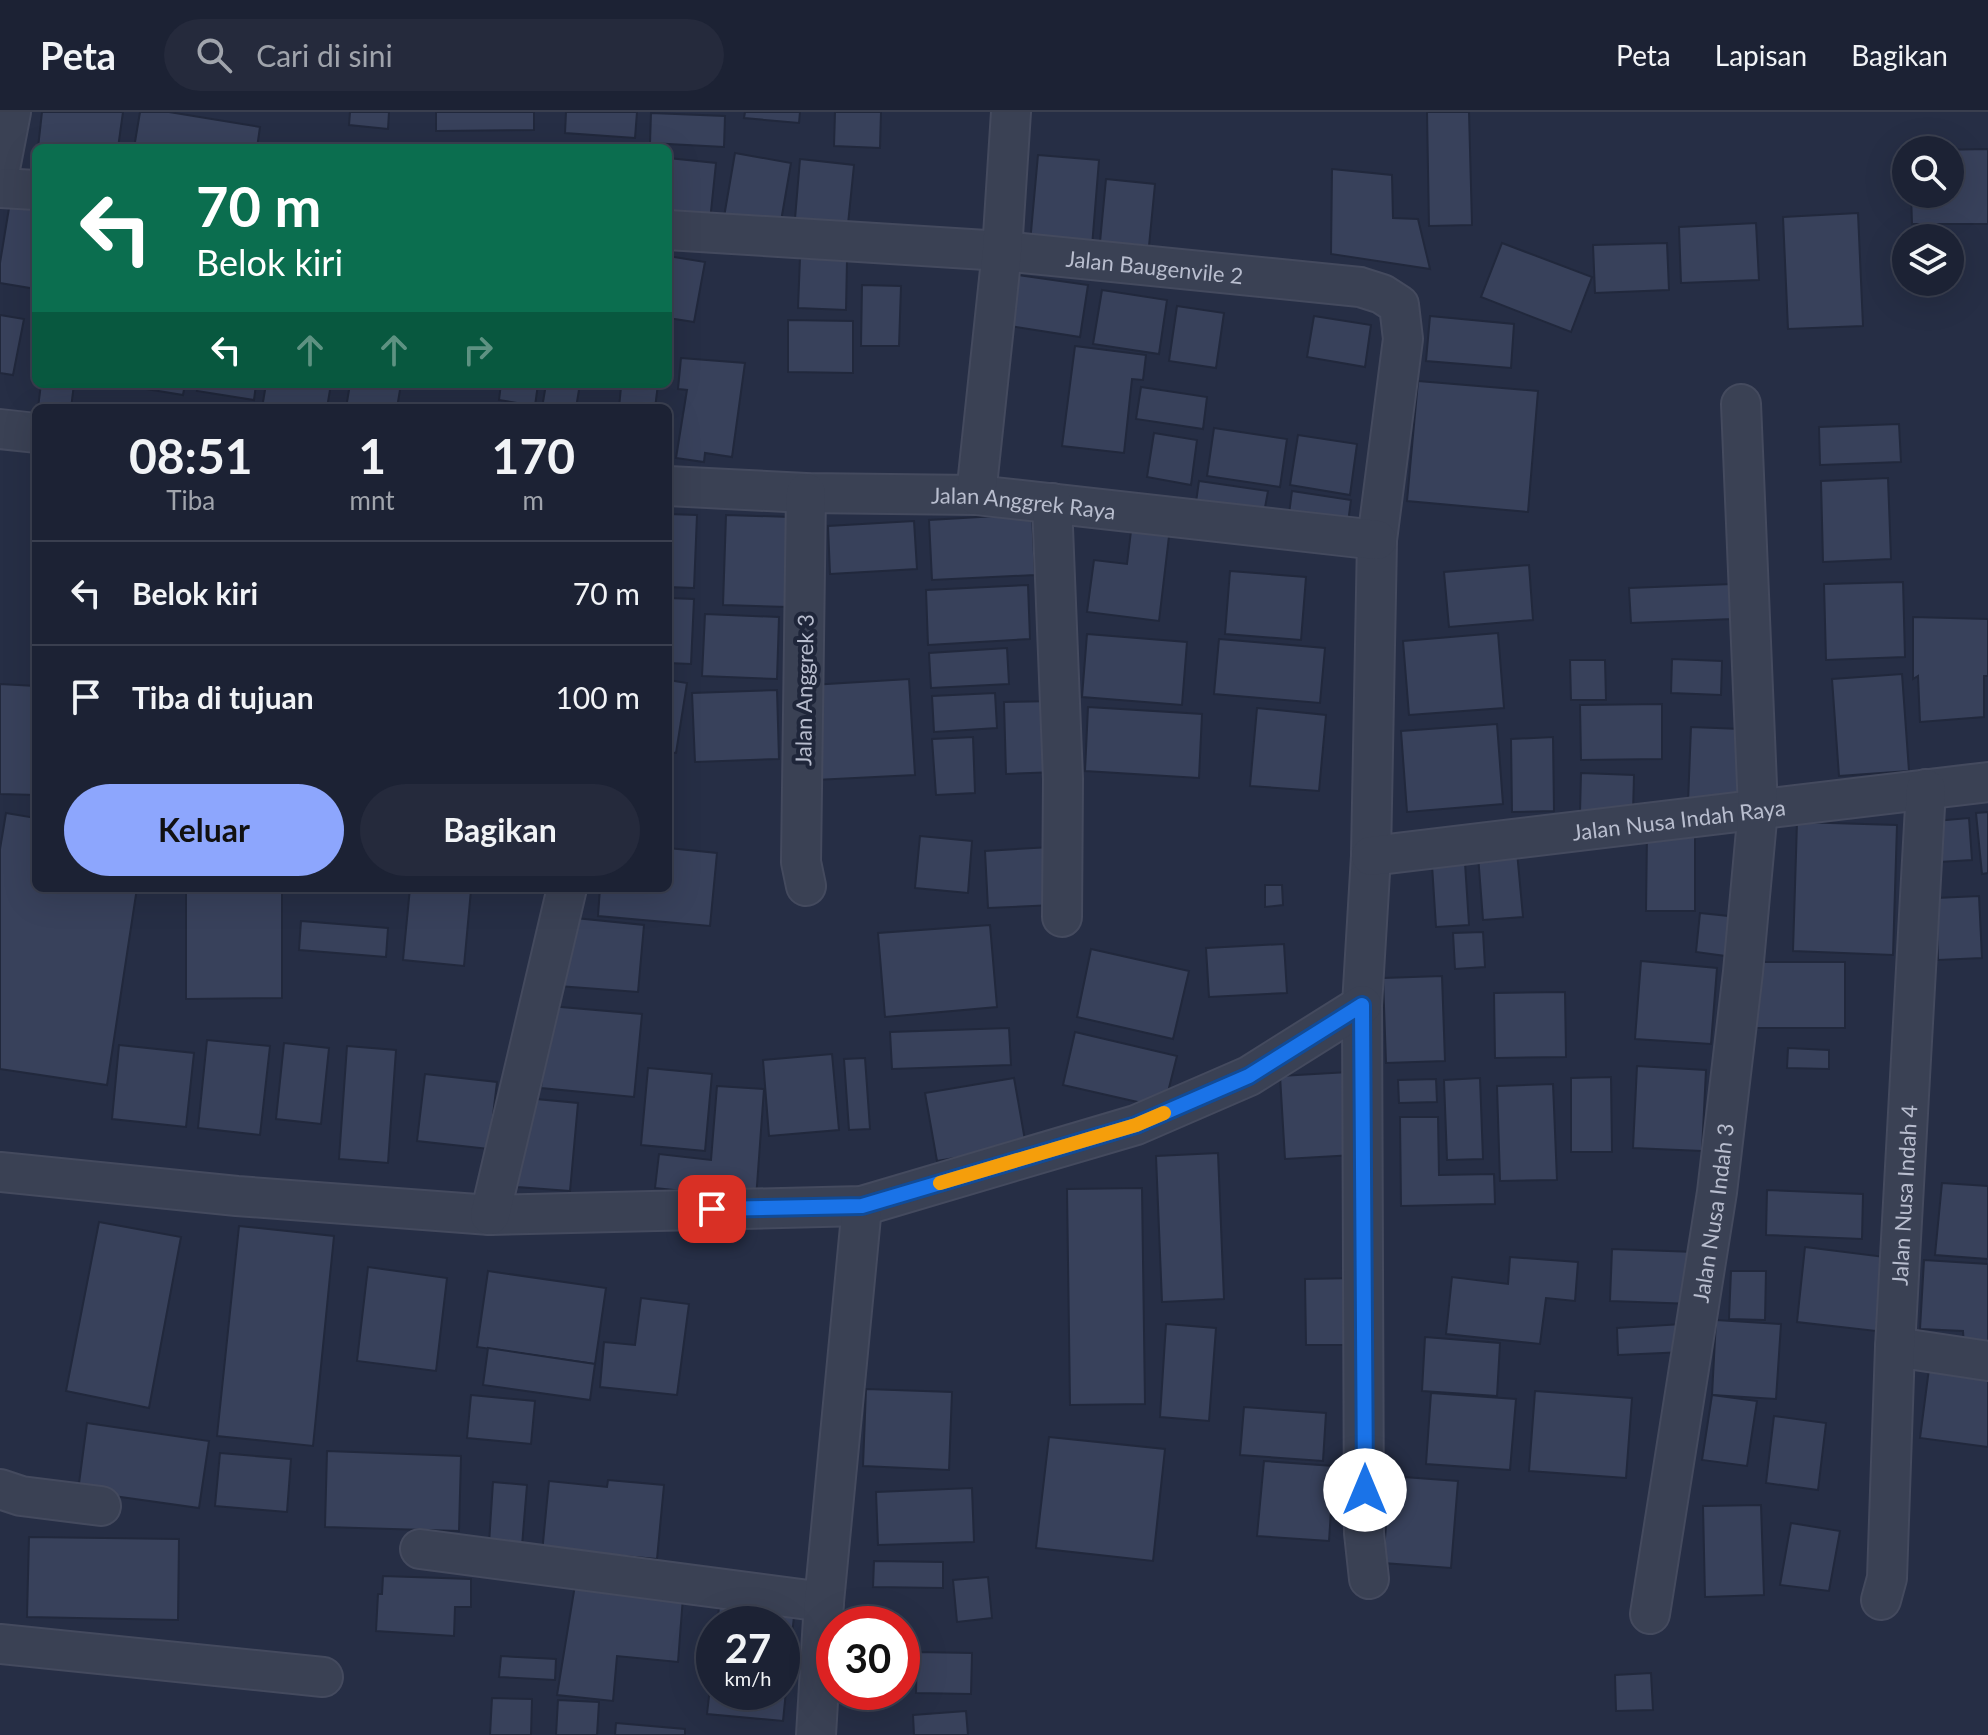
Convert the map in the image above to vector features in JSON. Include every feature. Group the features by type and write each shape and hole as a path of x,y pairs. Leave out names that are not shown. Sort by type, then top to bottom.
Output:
{"street":[{"path":"0,169 11,112"},
{"path":"976,495 1002,251 1011,112"},
{"path":"0,188 32,190"},
{"name":"Jalan Baugenvile 2","path":"672,230 1002,251 1360,287 1382,294 1399,305 1403,339 1377,540"},
{"name":"Jalan Nusa Indah 3","path":"1650,1614 1717,1192 1743,972 1758,809 1741,404"},
{"path":"0,429 32,433"},
{"name":"Jalan Anggrek Raya","path":"672,486 806,493 976,495 1377,540"},
{"name":"Jalan Anggrek 3","path":"806,493 801,862 806,886"},
{"path":"1052,503 1063,779 1062,917"},
{"path":"1369,1579 1364,1533 1362,1005 1371,856 1377,540"},
{"name":"Jalan Nusa Indah Raya","path":"1371,856 1988,782"},
{"name":"Jalan Nusa Indah 4","path":"1881,1600 1887,1578 1895,1347 1926,789"},
{"path":"490,1215 566,892"},
{"path":"0,1172 237,1196 490,1215 862,1206 1136,1125 1249,1076 1362,1005"},
{"path":"816,1735 824,1602 862,1206"},
{"path":"1895,1347 1988,1361"},
{"path":"0,1489 21,1496 101,1506"},
{"path":"420,1549 824,1602"},
{"path":"0,1644 323,1677"}],"building":[{"path":"42,112 123,112 119,144 38,144"},
{"path":"140,112 169,112 260,127 258,144 135,144"},
{"path":"350,112 389,112 388,129 349,125"},
{"path":"436,112 534,112 534,130 436,131"},
{"path":"566,112 637,112 635,138 565,133"},
{"path":"745,112 800,112 799,123 744,118"},
{"path":"835,112 881,112 880,148 834,146"},
{"path":"1427,112 1469,112 1472,225 1429,226"},
{"path":"651,113 725,116 724,147 650,143"},
{"path":"1964,149 1988,149 1988,224 1912,224 1911,208 1964,208"},
{"path":"735,153 791,163 780,227 724,217"},
{"path":"1038,155 1099,160 1091,259 1029,254"},
{"path":"672,158 716,163 710,221 672,217"},
{"path":"800,159 854,165 848,224 795,219"},
{"path":"1332,169 1392,175 1393,218 1418,219 1430,269 1331,254"},
{"path":"1106,179 1155,184 1149,246 1100,242"},
{"path":"11,196 32,199 32,288 0,283 0,263"},
{"path":"1858,213 1863,326 1788,329 1783,217"},
{"path":"1756,223 1759,280 1681,283 1679,227"},
{"path":"1502,243 1592,277 1571,332 1481,297"},
{"path":"1667,243 1669,290 1595,293 1593,245"},
{"path":"672,257 705,262 694,322 672,319"},
{"path":"800,258 847,260 846,310 798,308"},
{"path":"1010,274 1088,285 1080,337 1003,325"},
{"path":"862,285 901,286 899,346 861,346"},
{"path":"1102,290 1167,300 1159,354 1093,344"},
{"path":"1177,306 1224,313 1216,368 1169,361"},
{"path":"0,315 24,319 13,375 0,373"},
{"path":"1314,316 1371,325 1365,367 1307,357"},
{"path":"1430,316 1514,324 1511,368 1426,361"},
{"path":"788,320 853,321 853,373 788,372"},
{"path":"1075,346 1146,355 1143,380 1132,379 1124,453 1062,446"},
{"path":"681,358 745,363 732,457 705,453 704,462 676,458 687,390 678,389"},
{"path":"1418,381 1538,391 1528,512 1407,501"},
{"path":"1141,387 1207,397 1203,429 1136,419"},
{"path":"40,388 74,388 72,404 38,404"},
{"path":"140,388 184,388 183,395"},
{"path":"197,388 256,388 254,400 197,391"},
{"path":"265,388 330,388 328,404 263,404"},
{"path":"349,388 400,388 398,404 347,404"},
{"path":"500,388 537,388 535,404 499,400"},
{"path":"545,388 579,388 577,404 543,404"},
{"path":"621,388 658,388 656,404 619,404"},
{"path":"1899,424 1901,462 1820,465 1819,427"},
{"path":"1214,428 1287,439 1280,487 1207,476"},
{"path":"1154,433 1197,440 1191,485 1147,477"},
{"path":"1298,435 1357,444 1350,495 1290,485"},
{"path":"1888,478 1891,559 1823,562 1821,481"},
{"path":"1199,481 1268,491 1264,513 1196,502"},
{"path":"1292,491 1351,500 1348,523 1289,514"},
{"path":"672,514 697,515 694,588 672,587"},
{"path":"1032,514 1035,575 932,580 929,520"},
{"path":"726,515 791,517 788,607 723,605"},
{"path":"914,521 917,569 830,574 828,526"},
{"path":"1131,531 1169,536 1159,621 1087,612 1094,560 1127,564"},
{"path":"1529,565 1533,620 1449,627 1444,572"},
{"path":"1230,571 1306,577 1301,640 1225,634"},
{"path":"1903,582 1905,657 1826,660 1824,584"},
{"path":"1732,584 1733,619 1631,623 1629,588"},
{"path":"1028,585 1030,639 928,645 926,590"},
{"path":"672,598 694,599 691,664 672,663"},
{"path":"705,614 779,617 777,679 702,676"},
{"path":"1913,617 1988,619 1984,717 1920,722 1918,676 1913,679"},
{"path":"1498,633 1504,708 1409,715 1403,641"},
{"path":"1087,634 1187,642 1182,705 1082,697"},
{"path":"1219,639 1325,648 1320,703 1214,694"},
{"path":"1007,648 1009,684 931,688 929,653"},
{"path":"1672,659 1722,661 1721,695 1671,693"},
{"path":"1570,660 1605,660 1606,700 1571,700"},
{"path":"1902,674 1909,771 1839,776 1832,679"},
{"path":"909,679 915,775 815,780 811,685"},
{"path":"672,681 687,683 676,753 672,752"},
{"path":"0,684 32,686 32,795 0,794"},
{"path":"777,690 779,759 695,762 692,693"},
{"path":"995,693 997,728 934,732 932,696"},
{"path":"1056,701 1058,772 1006,774 1004,702"},
{"path":"1662,704 1662,759 1581,760 1580,705"},
{"path":"1088,707 1202,714 1199,778 1085,771"},
{"path":"1257,708 1326,715 1319,791 1250,786"},
{"path":"1497,724 1503,804 1407,812 1401,731"},
{"path":"1691,727 1741,729 1739,806 1688,803"},
{"path":"973,737 975,793 936,795 932,739"},
{"path":"1553,737 1554,811 1512,812 1511,739"},
{"path":"1581,773 1634,775 1633,813 1580,813"},
{"path":"1988,812 1988,873 1982,874 1976,813"},
{"path":"6,813 32,817 32,892 136,892 107,1085 0,1069 0,849"},
{"path":"1969,818 1972,860 1939,862 1935,821"},
{"path":"1797,822 1897,825 1893,955 1793,951"},
{"path":"1647,833 1695,833 1695,911 1646,911"},
{"path":"920,836 972,841 968,893 915,888"},
{"path":"1051,847 1054,905 988,908 985,851"},
{"path":"672,848 717,853 710,926 598,916 600,892 672,892"},
{"path":"1517,852 1523,917 1483,920 1478,855"},
{"path":"1465,863 1469,925 1436,927 1432,865"},
{"path":"1265,885 1282,885 1283,905 1265,907"},
{"path":"186,892 282,892 282,998 186,999"},
{"path":"410,892 471,892 464,966 403,960"},
{"path":"1979,896 1982,958 1938,960 1936,898"},
{"path":"1700,913 1738,917 1733,957 1696,952"},
{"path":"565,917 644,925 638,992 558,986"},
{"path":"301,921 388,928 386,957 299,950"},
{"path":"990,925 997,1007 885,1017 878,933"},
{"path":"1483,932 1485,967 1455,969 1453,933"},
{"path":"1284,944 1287,993 1209,997 1206,948"},
{"path":"1091,949 1189,971 1173,1039 1077,1017"},
{"path":"1641,961 1717,968 1711,1044 1635,1039"},
{"path":"1752,962 1845,962 1845,1028 1751,1028"},
{"path":"1442,976 1445,1061 1386,1063 1383,978"},
{"path":"1565,992 1566,1057 1495,1058 1494,993"},
{"path":"549,1006 642,1014 634,1097 541,1088"},
{"path":"1009,1028 1011,1065 892,1069 890,1032"},
{"path":"1075,1032 1177,1056 1164,1108 1063,1085"},
{"path":"207,1040 270,1046 260,1135 198,1128"},
{"path":"284,1043 329,1048 321,1124 276,1119"},
{"path":"119,1045 194,1053 186,1127 112,1119"},
{"path":"347,1046 396,1050 388,1163 339,1159"},
{"path":"1788,1048 1829,1050 1829,1069 1787,1068"},
{"path":"832,1054 839,1130 769,1136 763,1060"},
{"path":"865,1058 870,1129 849,1130 844,1059"},
{"path":"1637,1066 1706,1070 1702,1151 1633,1148"},
{"path":"648,1068 712,1074 705,1151 641,1145"},
{"path":"1349,1072 1354,1155 1285,1159 1280,1076"},
{"path":"425,1074 497,1082 489,1149 417,1141"},
{"path":"1611,1077 1612,1152 1571,1152 1571,1078"},
{"path":"1014,1078 1026,1146 937,1161 925,1093"},
{"path":"1480,1078 1483,1159 1447,1160 1444,1080"},
{"path":"1436,1079 1437,1102 1399,1103 1398,1080"},
{"path":"1553,1084 1557,1180 1500,1181 1497,1086"},
{"path":"717,1086 764,1089 756,1199 655,1188 659,1154 711,1160"},
{"path":"525,1098 578,1103 570,1191 517,1187"},
{"path":"1400,1117 1438,1117 1439,1175 1494,1174 1495,1204 1401,1206"},
{"path":"1218,1153 1224,1299 1162,1302 1156,1156"},
{"path":"1942,1183 1988,1186 1988,1259 1935,1255"},
{"path":"1142,1188 1145,1404 1070,1405 1067,1189"},
{"path":"1767,1190 1863,1194 1862,1239 1766,1235"},
{"path":"99,1222 181,1237 149,1408 66,1391"},
{"path":"239,1226 334,1236 313,1446 217,1436"},
{"path":"1805,1247 1885,1257 1876,1331 1797,1322"},
{"path":"1612,1249 1696,1252 1694,1304 1610,1301"},
{"path":"1510,1257 1578,1262 1575,1301 1546,1298 1540,1344 1446,1334 1452,1277 1508,1284"},
{"path":"1924,1260 1988,1264 1988,1349 1964,1347 1963,1331 1920,1329"},
{"path":"368,1267 447,1278 436,1371 357,1361"},
{"path":"488,1271 606,1288 595,1364 477,1347"},
{"path":"1731,1271 1766,1271 1765,1320 1729,1319"},
{"path":"1356,1278 1357,1345 1306,1345 1305,1279"},
{"path":"641,1298 689,1304 677,1395 600,1387 604,1342 635,1345"},
{"path":"1716,1320 1781,1324 1776,1399 1712,1395"},
{"path":"1166,1324 1216,1328 1209,1421 1160,1417"},
{"path":"1683,1324 1685,1352 1618,1355 1617,1328"},
{"path":"1425,1337 1500,1343 1497,1396 1422,1391"},
{"path":"488,1348 595,1364 590,1400 483,1385"},
{"path":"1930,1361 1988,1369 1988,1447 1920,1438"},
{"path":"866,1389 952,1392 949,1470 863,1466"},
{"path":"1535,1391 1632,1398 1626,1478 1529,1471"},
{"path":"1431,1393 1516,1399 1510,1470 1426,1464"},
{"path":"471,1395 535,1401 531,1444 467,1438"},
{"path":"1712,1395 1757,1401 1747,1466 1702,1460"},
{"path":"1244,1407 1326,1413 1323,1461 1240,1455"},
{"path":"1774,1416 1826,1423 1818,1490 1766,1483"},
{"path":"87,1423 209,1441 199,1508 78,1491"},
{"path":"1049,1437 1165,1449 1153,1561 1036,1548"},
{"path":"327,1451 461,1456 459,1531 325,1527"},
{"path":"220,1453 291,1459 287,1512 215,1506"},
{"path":"1264,1461 1334,1466 1329,1541 1257,1536"},
{"path":"1390,1476 1458,1481 1451,1568 1383,1563"},
{"path":"608,1480 664,1485 657,1559 613,1555 613,1560 542,1553 549,1481 607,1487"},
{"path":"493,1482 527,1485 522,1546 489,1544"},
{"path":"972,1488 974,1542 878,1545 876,1492"},
{"path":"1761,1505 1764,1595 1705,1597 1703,1506"},
{"path":"1791,1523 1840,1531 1829,1591 1780,1585"},
{"path":"29,1537 179,1539 178,1620 27,1617"},
{"path":"874,1561 943,1562 943,1588 873,1587"},
{"path":"383,1576 471,1579 471,1607 455,1607 454,1636 376,1631 378,1594 382,1594"},
{"path":"988,1577 992,1618 957,1622 953,1580"},
{"path":"575,1585 683,1597 678,1662 617,1656 613,1701 557,1695"},
{"path":"721,1591 796,1599 795,1606 719,1606"},
{"path":"920,1652 972,1653 971,1694 920,1693"},
{"path":"501,1656 556,1659 555,1680 499,1677"},
{"path":"1651,1673 1653,1710 1616,1711 1615,1675"},
{"path":"492,1698 532,1699 531,1735 490,1735"},
{"path":"558,1700 599,1702 597,1735 556,1735"},
{"path":"707,1710 784,1710 783,1721 707,1714"},
{"path":"966,1711 968,1735 914,1735 913,1715"},
{"path":"616,1723 685,1729 685,1735 615,1735"}],"slow traffic":[{"path":"940,1183 1136,1125 1164,1113"}],"route":[{"path":"712,1209 862,1206 1136,1125 1249,1076 1362,1005 1365,1490"}]}
